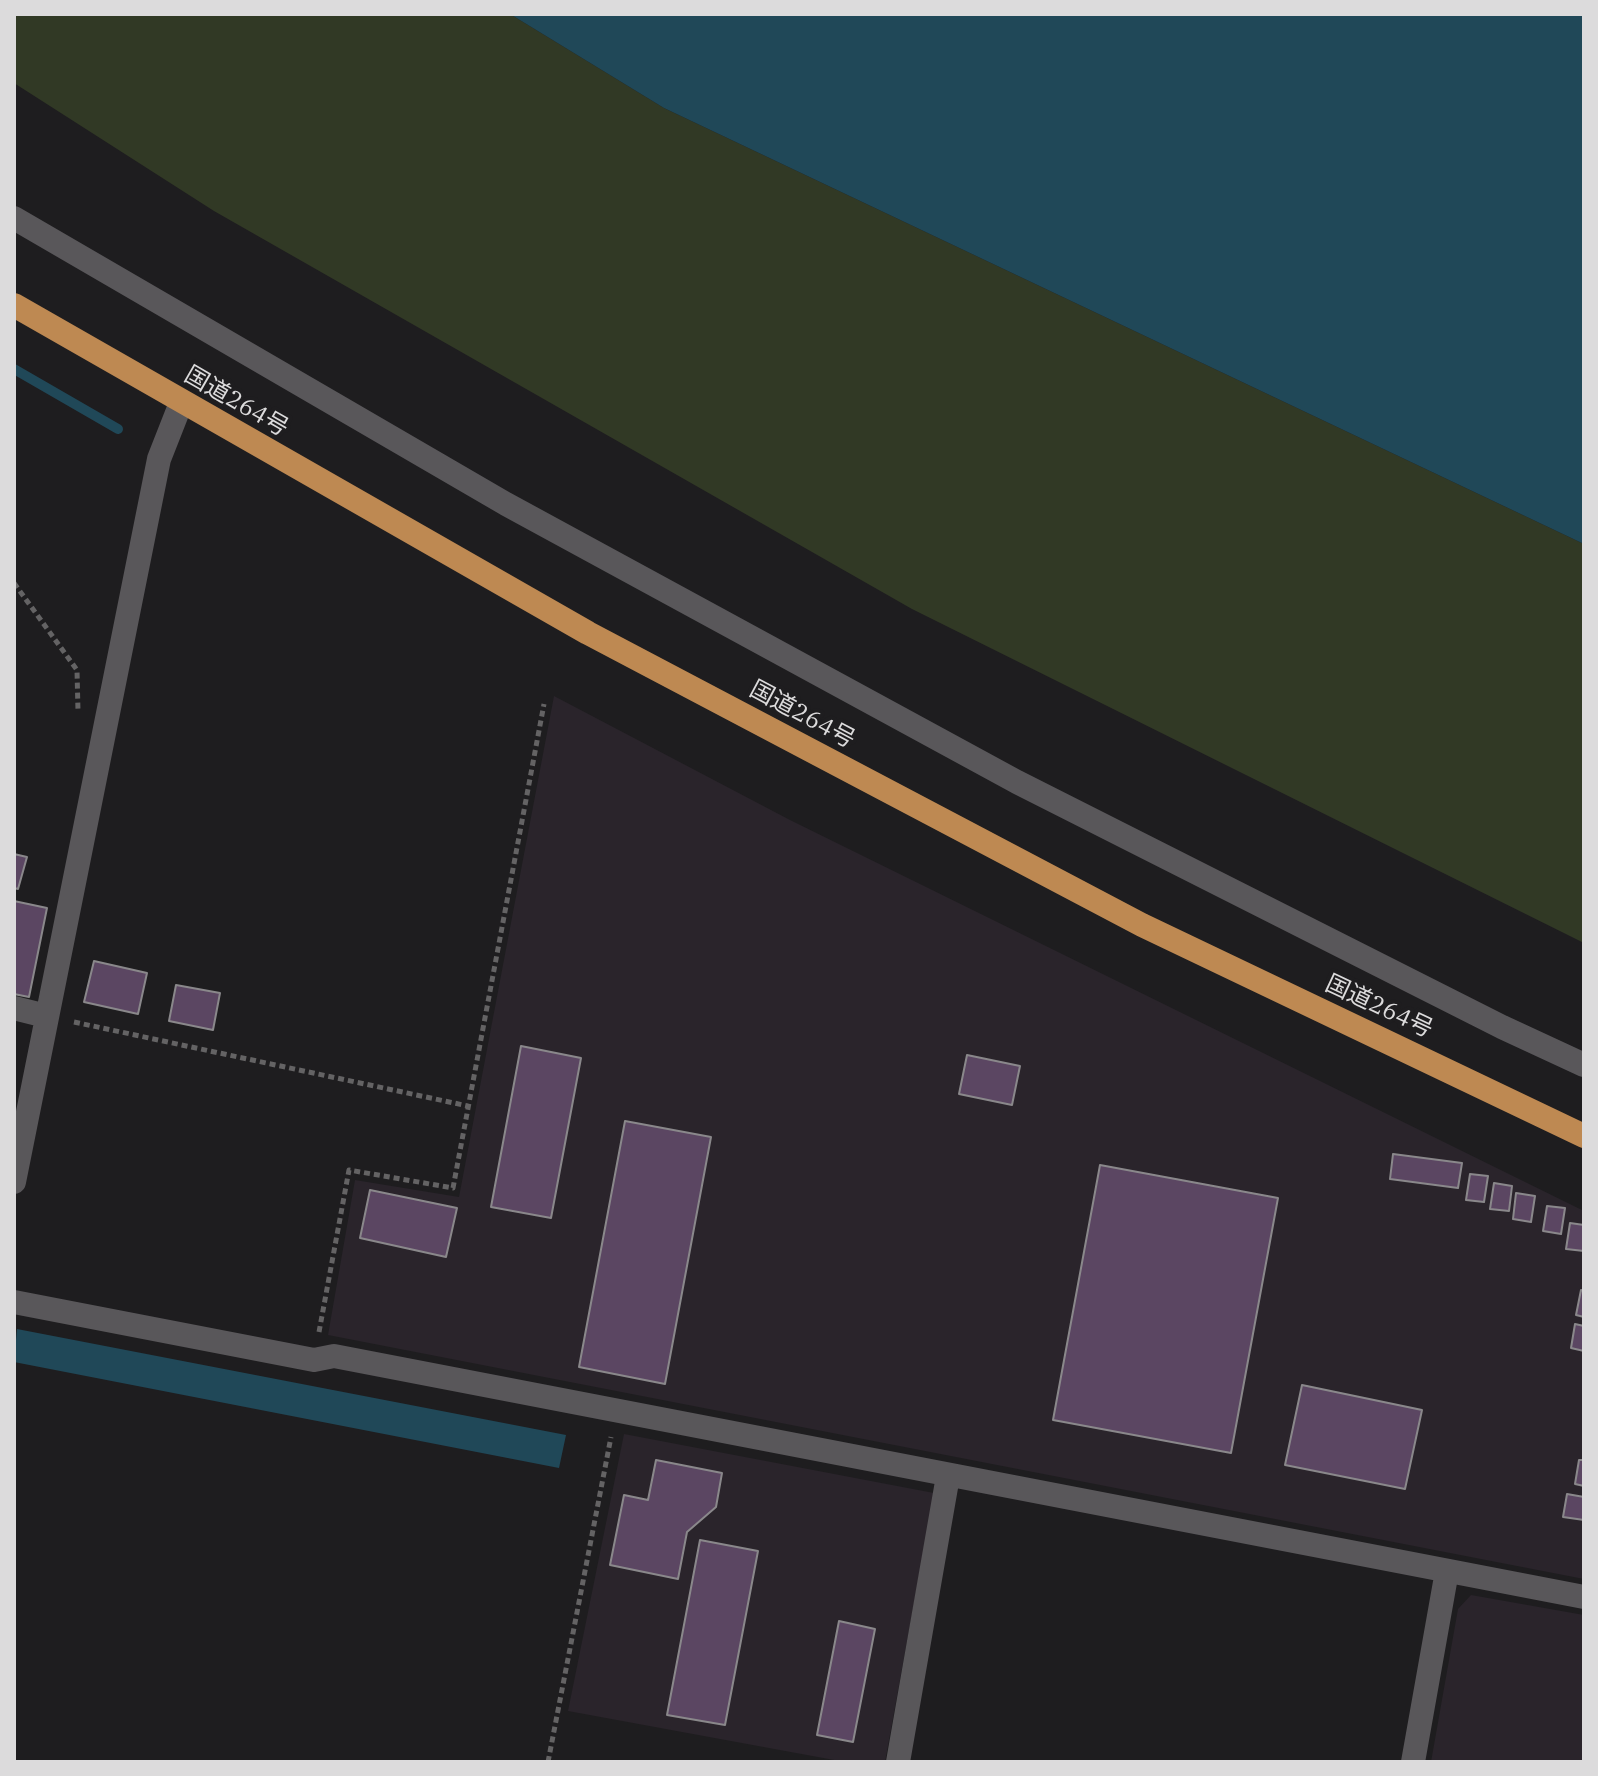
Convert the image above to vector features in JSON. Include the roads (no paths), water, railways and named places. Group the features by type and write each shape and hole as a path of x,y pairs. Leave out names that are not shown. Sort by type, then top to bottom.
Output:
{"highway":[{"name":"国道264号","path":"14,305 588,633 1142,925 1584,1136"}],"street":[{"path":"14,218 506,504 1003,775 1502,1027 1584,1065"},
{"path":"14,1182 159,459 181,403"},
{"path":"14,1008 46,1016"},
{"path":"14,1302 314,1360 334,1356 1584,1597"},
{"path":"898,1762 948,1476"},
{"path":"1413,1762 1447,1571"}],"water":[{"path":"510,14 1584,14 1584,544 664,108"},
{"path":"17,1329 566,1435 559,1468 14,1362"}],"waterway":[{"path":"14,369 118,429"}]}
